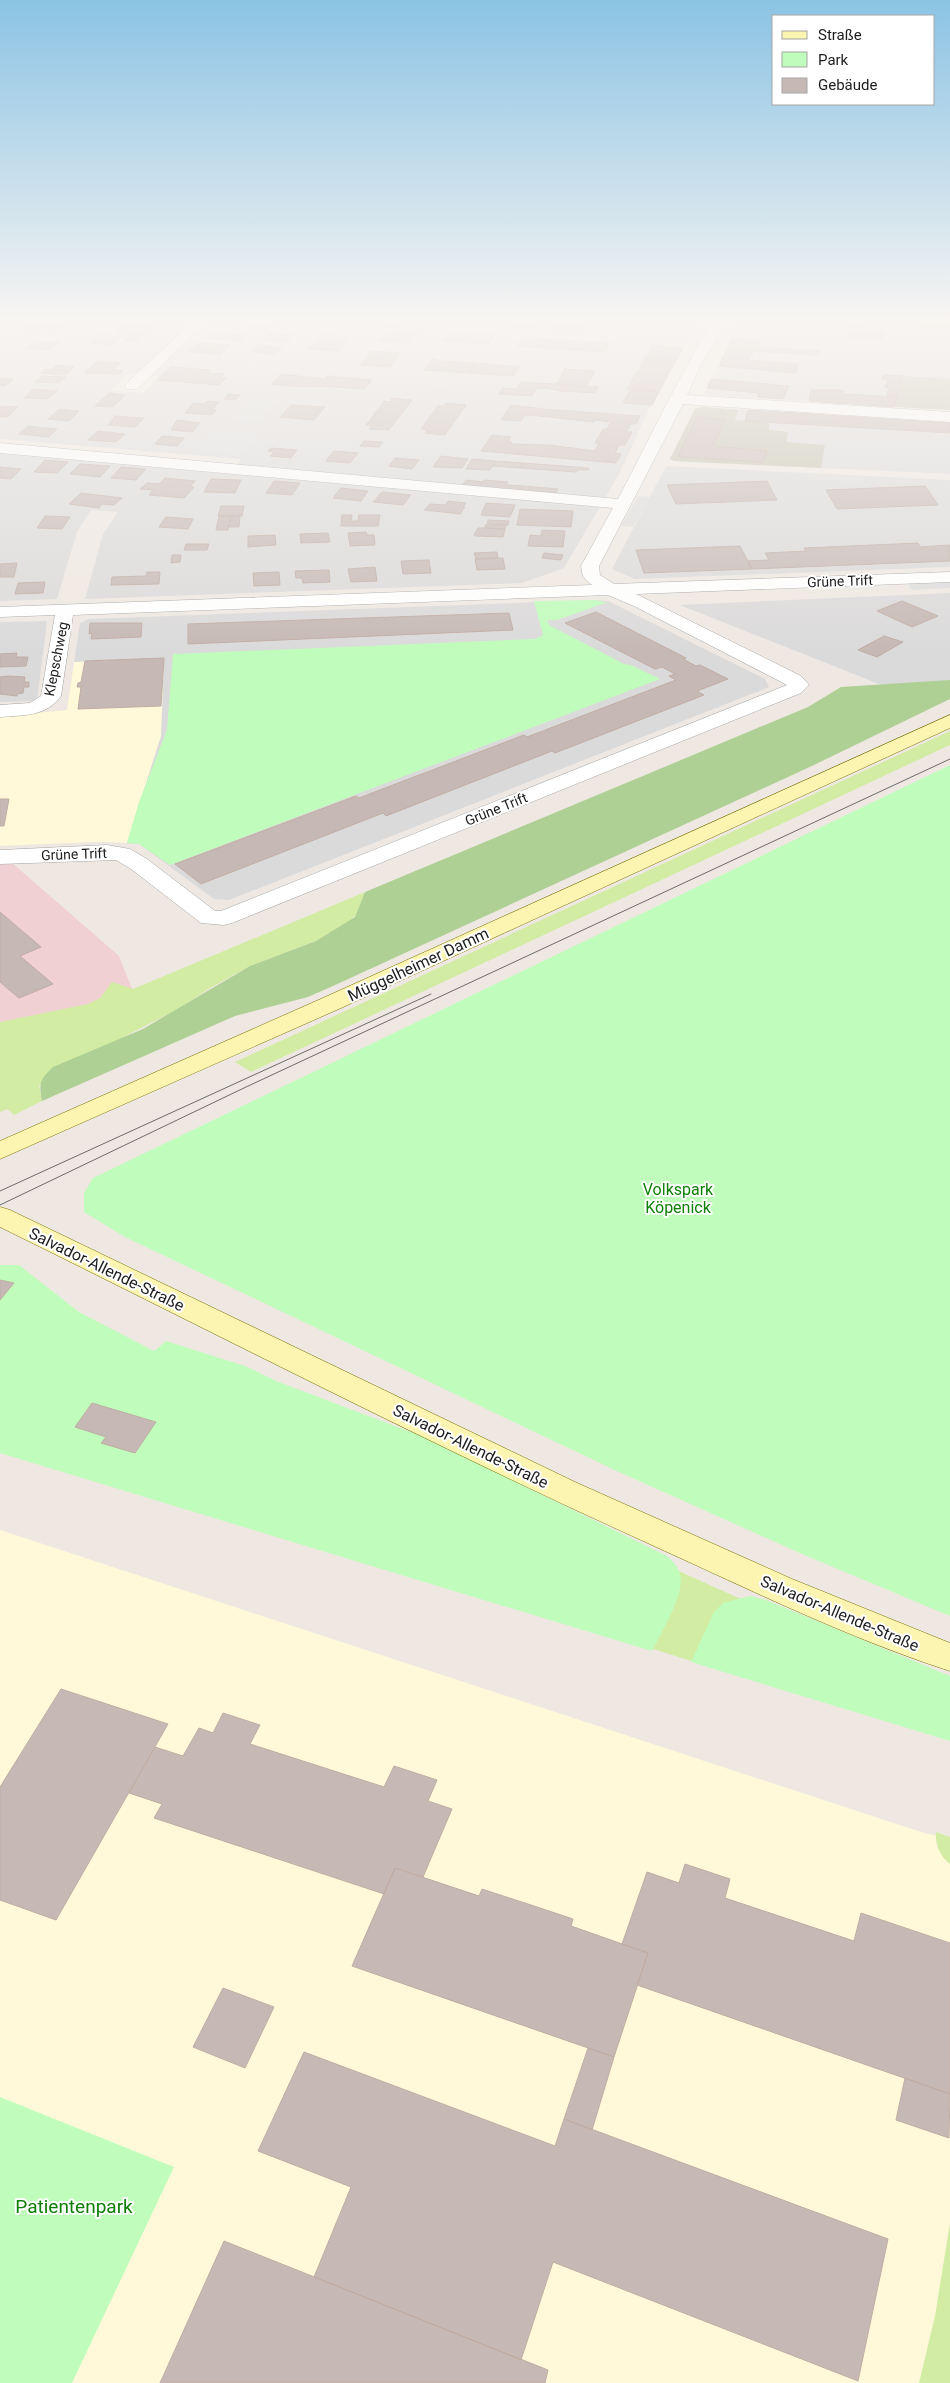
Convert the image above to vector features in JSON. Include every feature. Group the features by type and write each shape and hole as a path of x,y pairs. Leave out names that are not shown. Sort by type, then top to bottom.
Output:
{"main road":[{"name":"Müggelheimer Damm","path":"834,774 857,752 950,709"},
{"name":"Müggelheimer Damm","path":"0,1151 342,999 950,721"},
{"name":"Salvador-Allende-Straße","path":"0,1216 564,1491 789,1592 922,1648 950,1657"}],"street":[{"path":"610,590 592,577 590,566 661,430"},
{"path":"0,448 622,504"},
{"name":"Grüne Trift","path":"0,612 950,577"},
{"name":"Grüne Trift","path":"0,857 117,853 139,864 209,918 224,918 778,696 799,685 794,680 645,604 610,590"},
{"name":"Klepschweg","path":"0,710 45,705 51,696 65,610"}],"shaded area":[{"path":"0,430 639,430 621,470 605,498 237,465 241,459 0,439"},
{"path":"684,430 950,430 950,474 674,461 670,459"},
{"path":"684,430 771,430 788,432 786,442 825,445 821,468 674,461 670,459"},
{"path":"219,431 258,436 240,456 199,452"},
{"path":"0,450 601,505 564,568 522,583 85,599 103,534 118,512 91,510 77,532 57,599 0,601"},
{"path":"666,466 950,480 950,567 635,579 612,569"},
{"path":"808,474 862,476 863,481 808,479"},
{"path":"638,496 650,497 633,527 621,526"},
{"path":"950,581 950,588 912,590 908,583"},
{"path":"950,593 950,699 934,706 680,605"},
{"path":"608,601 765,679 769,687 229,900 214,899 139,844 98,842 0,846 0,716 67,710 80,623 89,619"},
{"path":"47,621 37,701 0,702 0,622"},
{"path":"164,658 161,736 127,843 98,842 0,846 0,716 67,710 74,662"},
{"path":"11,862 119,956 132,989 0,1045 0,863"},
{"path":"0,1530 921,1832 950,1839 950,2383 0,2383"}],"green space":[{"path":"596,600 612,604 605,603 557,620 547,620 549,625 624,664 631,665 660,679 170,865 139,844 127,843 139,802 167,730 173,654 535,639 543,635 534,601"},
{"path":"950,680 950,699 814,765 308,997 235,1016 42,1101 41,1082 53,1067 143,1029 250,966 316,941 355,917 365,892 808,707 841,687"},
{"path":"950,731 950,745 251,1072 235,1062"},
{"name":"Volkspark Köpenick","path":"950,765 950,1616 802,1554 619,1472 125,1237 84,1212 84,1193 93,1178"},
{"path":"365,892 358,913 347,923 316,941 250,966 210,988 180,1008 102,1048 39,1085 42,1101 14,1115 7,1109 0,1112 0,1022 88,1004 100,998 112,982 133,989"},
{"path":"0,1265 19,1265 79,1312 154,1351 166,1341 245,1366 276,1381 424,1437 667,1556 679,1571 681,1579 680,1589 677,1600 652,1651 0,1453"},
{"path":"572,1523 752,1604 730,1673 531,1611"},
{"path":"750,1596 766,1600 950,1676 950,1741 691,1662 714,1612 723,1603"},
{"path":"936,1832 950,1837 950,1864 939,1850"},
{"name":"Patientenpark","path":"0,2097 174,2167 72,2383 0,2383"},
{"path":"950,2223 950,2383 919,2383 935,2316"}],"building":[{"path":"23,430 56,430 49,437 19,434"},
{"path":"173,430 194,430 192,432"},
{"path":"427,430 448,430 445,435 425,433"},
{"path":"602,430 632,432 625,445 619,445 615,453 621,454 616,463 481,451 492,435 511,437 508,442 512,442 511,444 549,445 595,451 599,443 595,443"},
{"path":"691,430 720,430 713,446 767,451 763,462 678,457"},
{"path":"902,430 950,430 950,433"},
{"path":"98,431 125,434 116,442 88,440"},
{"path":"162,436 184,438 177,446 155,444"},
{"path":"364,441 383,442 379,447 360,446"},
{"path":"271,448 297,450 291,458 270,456 274,452 268,451"},
{"path":"334,451 358,453 350,463 326,461"},
{"path":"441,456 468,459 462,468 433,467"},
{"path":"395,458 419,460 412,469 389,466"},
{"path":"472,459 495,461 490,470 466,469"},
{"path":"45,460 68,462 57,473 34,472"},
{"path":"495,461 523,463 520,468 492,466"},
{"path":"523,463 589,468 588,470 577,470 576,472 520,468"},
{"path":"80,464 110,466 100,477 70,474"},
{"path":"0,467 21,469 11,479 0,478"},
{"path":"121,467 146,469 136,480 111,478"},
{"path":"165,478 195,481 190,487 194,487 184,498 149,495 153,490 140,489 147,483 159,484"},
{"path":"211,479 241,480 235,493 204,492"},
{"path":"466,480 483,482 479,488 462,486"},
{"path":"484,480 508,482 506,485 523,486 520,491 479,488"},
{"path":"274,481 300,483 292,495 266,493"},
{"path":"767,481 777,500 676,504 667,485"},
{"path":"523,486 558,489 555,494 520,491"},
{"path":"925,486 938,505 837,509 826,490"},
{"path":"341,488 368,491 361,501 333,498"},
{"path":"382,492 411,495 403,505 373,502"},
{"path":"81,493 122,498 114,505 102,504 99,508 69,504"},
{"path":"448,501 466,503 460,514 424,510 430,504 445,505"},
{"path":"486,503 515,505 510,517 481,515"},
{"path":"221,506 244,506 242,516 218,516"},
{"path":"520,509 573,511 571,527 517,525"},
{"path":"342,515 352,515 351,521 358,521 359,515 380,515 378,526 341,526"},
{"path":"45,516 70,517 62,529 37,528"},
{"path":"219,516 231,516 228,530 216,530"},
{"path":"231,516 240,516 239,527 229,527"},
{"path":"166,517 193,519 188,529 159,527"},
{"path":"488,520 509,521 508,525 487,524"},
{"path":"485,525 506,525 505,529 485,528"},
{"path":"478,528 505,529 503,537 476,536 474,535"},
{"path":"542,530 565,531 563,547 528,546 530,535 541,536"},
{"path":"366,532 367,535 374,535 375,545 350,546 348,533"},
{"path":"328,533 330,542 301,543 300,534"},
{"path":"275,535 276,545 248,547 248,536"},
{"path":"918,543 920,547 950,545 950,561 752,569 748,561 769,560 765,553 806,551 804,548"},
{"path":"186,544 209,544 207,550 184,550"},
{"path":"740,546 752,569 644,573 636,550"},
{"path":"497,552 498,558 476,559 474,553"},
{"path":"544,553 563,555 561,560 542,558"},
{"path":"172,555 181,555 180,562 171,563"},
{"path":"503,558 505,569 477,570 475,559"},
{"path":"429,560 431,573 403,574 401,561"},
{"path":"17,563 14,577 0,577 0,564"},
{"path":"375,567 377,581 351,582 348,569"},
{"path":"329,570 330,582 303,583 302,578 296,578 295,571"},
{"path":"147,572 160,572 159,584 111,585 112,577 146,576"},
{"path":"279,572 280,585 254,586 253,573"},
{"path":"45,582 43,593 15,594 18,583"},
{"path":"902,601 938,616 912,627 877,611"},
{"path":"596,612 686,658 683,659 696,666 700,665 728,679 697,691 704,695 555,753 552,751 386,816 383,813 201,884 175,864 356,796 359,798 524,735 527,737 676,680 669,676 675,674 662,667 655,669 565,623"},
{"path":"509,613 513,630 188,644 188,624"},
{"path":"90,623 142,623 141,637 91,639 92,633 89,634"},
{"path":"884,636 903,642 877,657 858,650"},
{"path":"17,653 16,657 28,657 26,666 0,667 0,654"},
{"path":"164,658 161,706 78,709 81,687 77,687 78,683 81,682 85,661"},
{"path":"0,677 25,677 24,682 29,682 29,687 24,687 23,693 17,694 17,696 0,694"},
{"path":"0,799 9,799 4,826 0,826"},
{"path":"0,912 41,947 20,956 53,984 19,998 0,982"},
{"path":"0,1280 14,1283 0,1300"},
{"path":"92,1403 156,1422 135,1453 101,1443 106,1437 75,1427"},
{"path":"61,1689 168,1724 56,1920 0,1900 0,1787"},
{"path":"223,1713 260,1725 250,1744 384,1787 394,1766 437,1780 428,1801 452,1809 423,1877 395,1868 384,1894 154,1818 162,1804 129,1793 155,1747 183,1756 199,1728 213,1733"},
{"path":"685,1864 730,1879 725,1898 854,1941 861,1913 950,1943 950,2094 637,1985 648,1953 622,1944 647,1872 679,1883"},
{"path":"395,1868 479,1896 482,1889 573,1919 571,1926 648,1953 614,2057 352,1966"},
{"path":"223,1988 274,2007 245,2068 193,2047"},
{"path":"588,2048 614,2057 592,2130 564,2119"},
{"path":"304,2052 555,2146 564,2119 888,2239 858,2381 553,2262 521,2360 314,2277 351,2187 258,2151"},
{"path":"905,2078 950,2094 949,2138 896,2120"},
{"path":"224,2241 548,2370 545,2383 160,2383"}],"tram line":[{"path":"0,1205 246,1087 950,759"},
{"path":"0,1191 431,994"}]}
